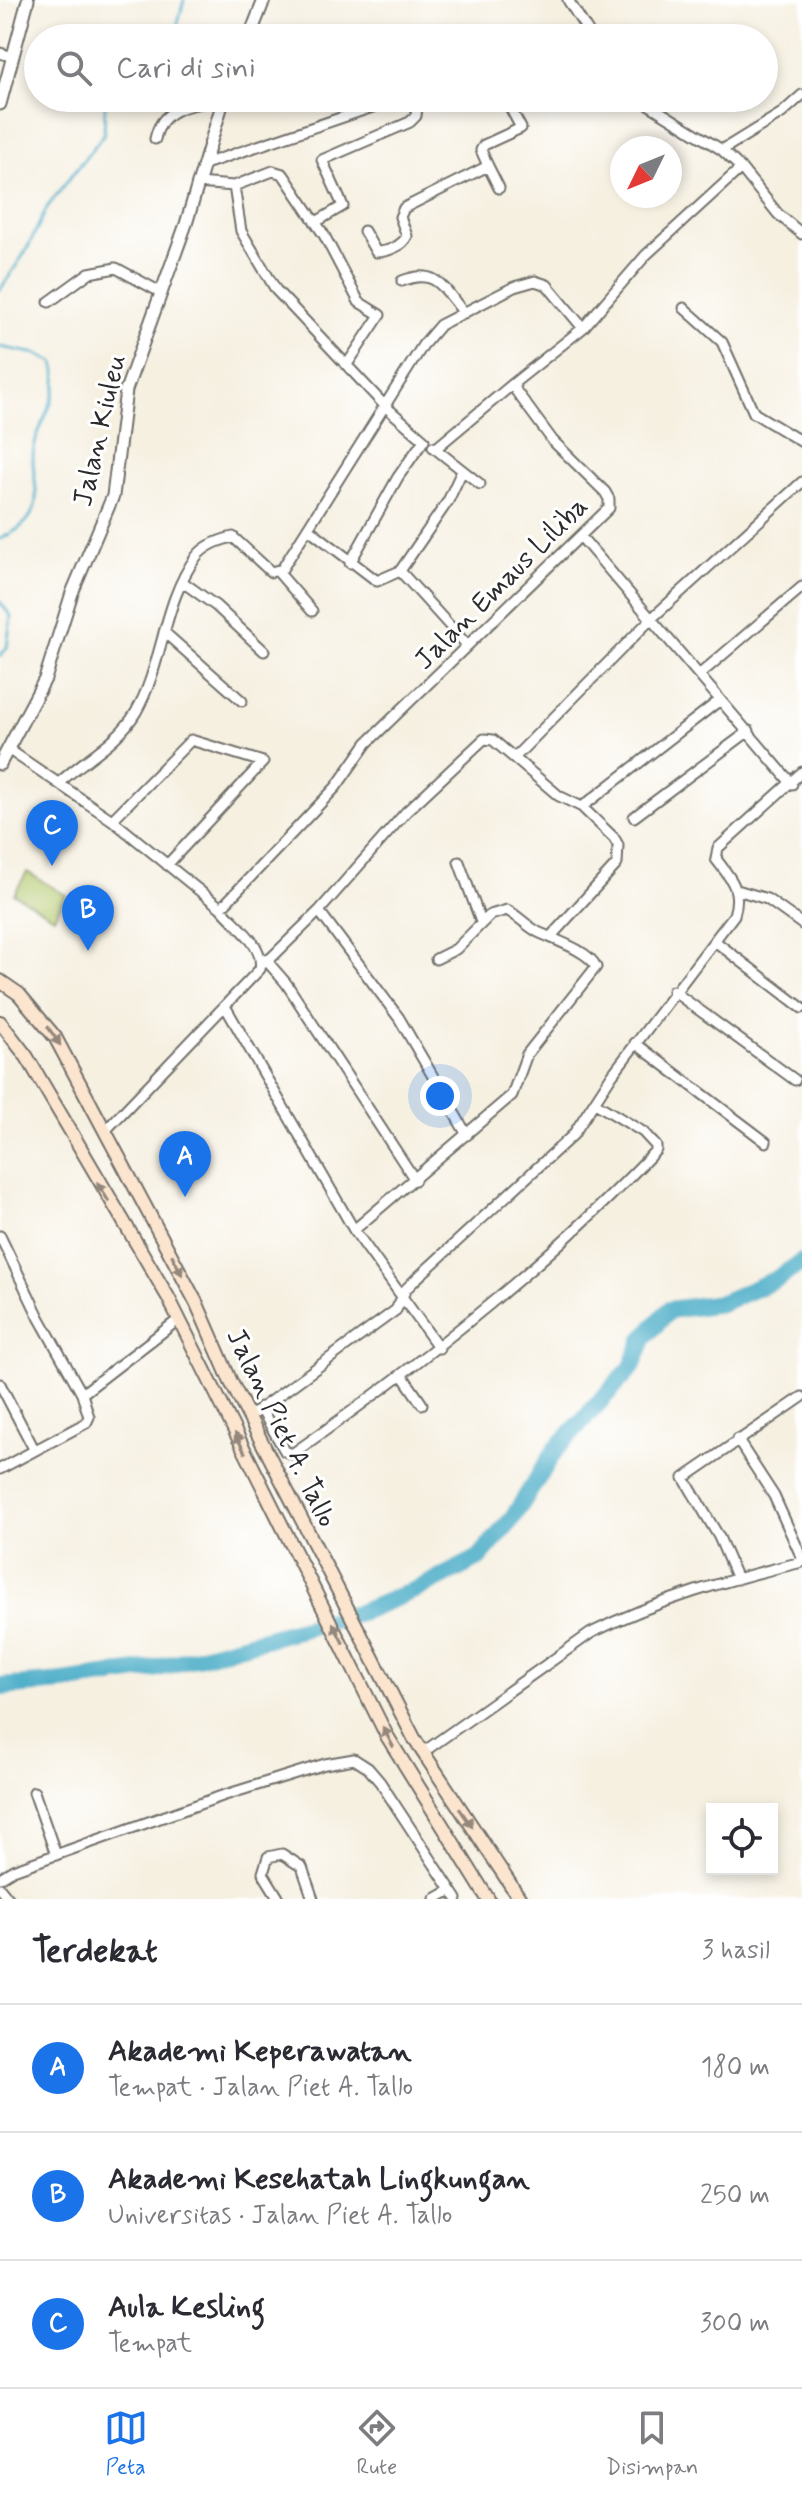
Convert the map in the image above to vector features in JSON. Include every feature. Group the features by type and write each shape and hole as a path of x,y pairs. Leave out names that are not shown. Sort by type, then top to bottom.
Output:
{"main road":[{"name":"Jalan Piet A. Tallo","path":"0,981 19,994 55,1037 197,1304 291,1502 422,1753 520,1899"},
{"name":"Jalan Piet A. Tallo","path":"0,1022 27,1057 178,1320 399,1758 488,1899"}],"street":[{"path":"0,104 28,0"},
{"path":"255,24 264,0"},
{"path":"568,0 582,24"},
{"path":"0,53 13,57"},
{"path":"722,150 782,113 802,95"},
{"path":"155,139 163,116 170,112"},
{"name":"Jalan Kiuleu","path":"0,764 45,679 72,593 113,496 126,390 162,293 220,112"},
{"path":"205,164 358,112"},
{"path":"316,222 343,206 322,160 410,122 416,112"},
{"path":"499,188 481,150 484,145 521,128 512,112"},
{"path":"661,112 722,150 741,168 778,214 802,234"},
{"path":"364,231 376,252 403,243 407,236 400,217 404,208 488,166"},
{"path":"435,449 583,328 646,255 741,168"},
{"path":"197,183 234,186 273,171 280,172 316,222 359,302 380,315"},
{"path":"234,186 241,231 265,274 284,299 348,363 386,407 480,484"},
{"path":"49,302 89,273 116,268 162,293"},
{"path":"402,281 421,274 434,278 464,313"},
{"path":"278,572 309,529 429,336 440,325 514,287 542,281 583,328"},
{"path":"348,363 388,305"},
{"path":"684,308 722,342 754,413 802,442"},
{"name":"Jalan Emaus Liliba","path":"221,908 336,787 367,743 605,514 609,499 553,441 516,391 514,383"},
{"path":"350,563 398,477 424,440"},
{"path":"309,529 377,581 400,571 448,501 462,471"},
{"path":"515,757 651,619 802,482"},
{"path":"59,783 118,736 135,714 147,691 164,632 184,583 194,559 203,550 233,537 240,539 267,569 278,572 312,611"},
{"path":"582,538 792,784"},
{"path":"400,571 467,645"},
{"path":"184,583 216,606 264,651"},
{"path":"699,675 802,587"},
{"path":"164,632 242,701"},
{"path":"582,807 720,700"},
{"path":"634,817 749,731"},
{"path":"105,1131 260,969 264,958 319,911 406,812 484,739 493,740 559,796 582,807 618,845 617,864 553,934"},
{"path":"112,820 191,740 263,762 167,865"},
{"path":"8,749 112,820 221,908 295,996 415,1180"},
{"path":"249,1417 396,1310 406,1289 416,1279 558,1151 583,1124 635,1043 734,915 737,890 734,881 716,859 718,848 802,772"},
{"path":"459,862 481,922"},
{"path":"737,890 767,899 802,924"},
{"path":"354,1230 512,1095 527,1054 596,967 594,961 553,934 541,933 507,910 497,911 481,922 456,949 436,959"},
{"path":"319,911 399,1018 454,1107 467,1135"},
{"path":"716,942 802,1008"},
{"path":"673,991 795,1080"},
{"path":"225,1006 354,1230 439,1348"},
{"path":"635,1043 766,1142"},
{"path":"260,1407 285,1451 292,1454 439,1348 626,1182 656,1150 656,1146 643,1132 595,1103"},
{"path":"0,1236 39,1317 82,1394 89,1417 86,1423 0,1469"},
{"path":"82,1394 178,1320"},
{"path":"402,1375 422,1404"},
{"path":"0,1384 34,1449"},
{"path":"737,1579 719,1537 684,1478 802,1397"},
{"path":"422,1753 591,1633 619,1619 802,1560 774,1496 737,1439"},
{"path":"0,1878 13,1870 300,1771 354,1759 368,1768 380,1782 454,1894 435,1899"},
{"path":"34,1792 56,1855"},
{"path":"279,1899 263,1873 268,1857 282,1854 302,1867 313,1899"},
{"path":"0,1888 9,1899"}],"green space":[{"path":"27,872 66,895 54,917 14,894"}],"waterway":[{"path":"178,24 184,0"},
{"path":"0,290 26,251 48,206 104,134 105,112"},
{"path":"0,347 37,354 54,362 56,374 53,398 33,456 35,506 21,526 0,539"},
{"path":"0,602 11,616 7,648 0,656"},
{"path":"0,1687 63,1682 158,1668 359,1613 422,1587 479,1558 512,1519 556,1449 632,1367 643,1339 669,1310 721,1303 777,1279 802,1262"}],"place":[{"name":"Aula Kesling","path":"52,866"},
{"name":"Akademi Kesehatah Lingkungan","path":"88,951"},
{"name":"Akademi Keperawatan","path":"185,1197"}]}
